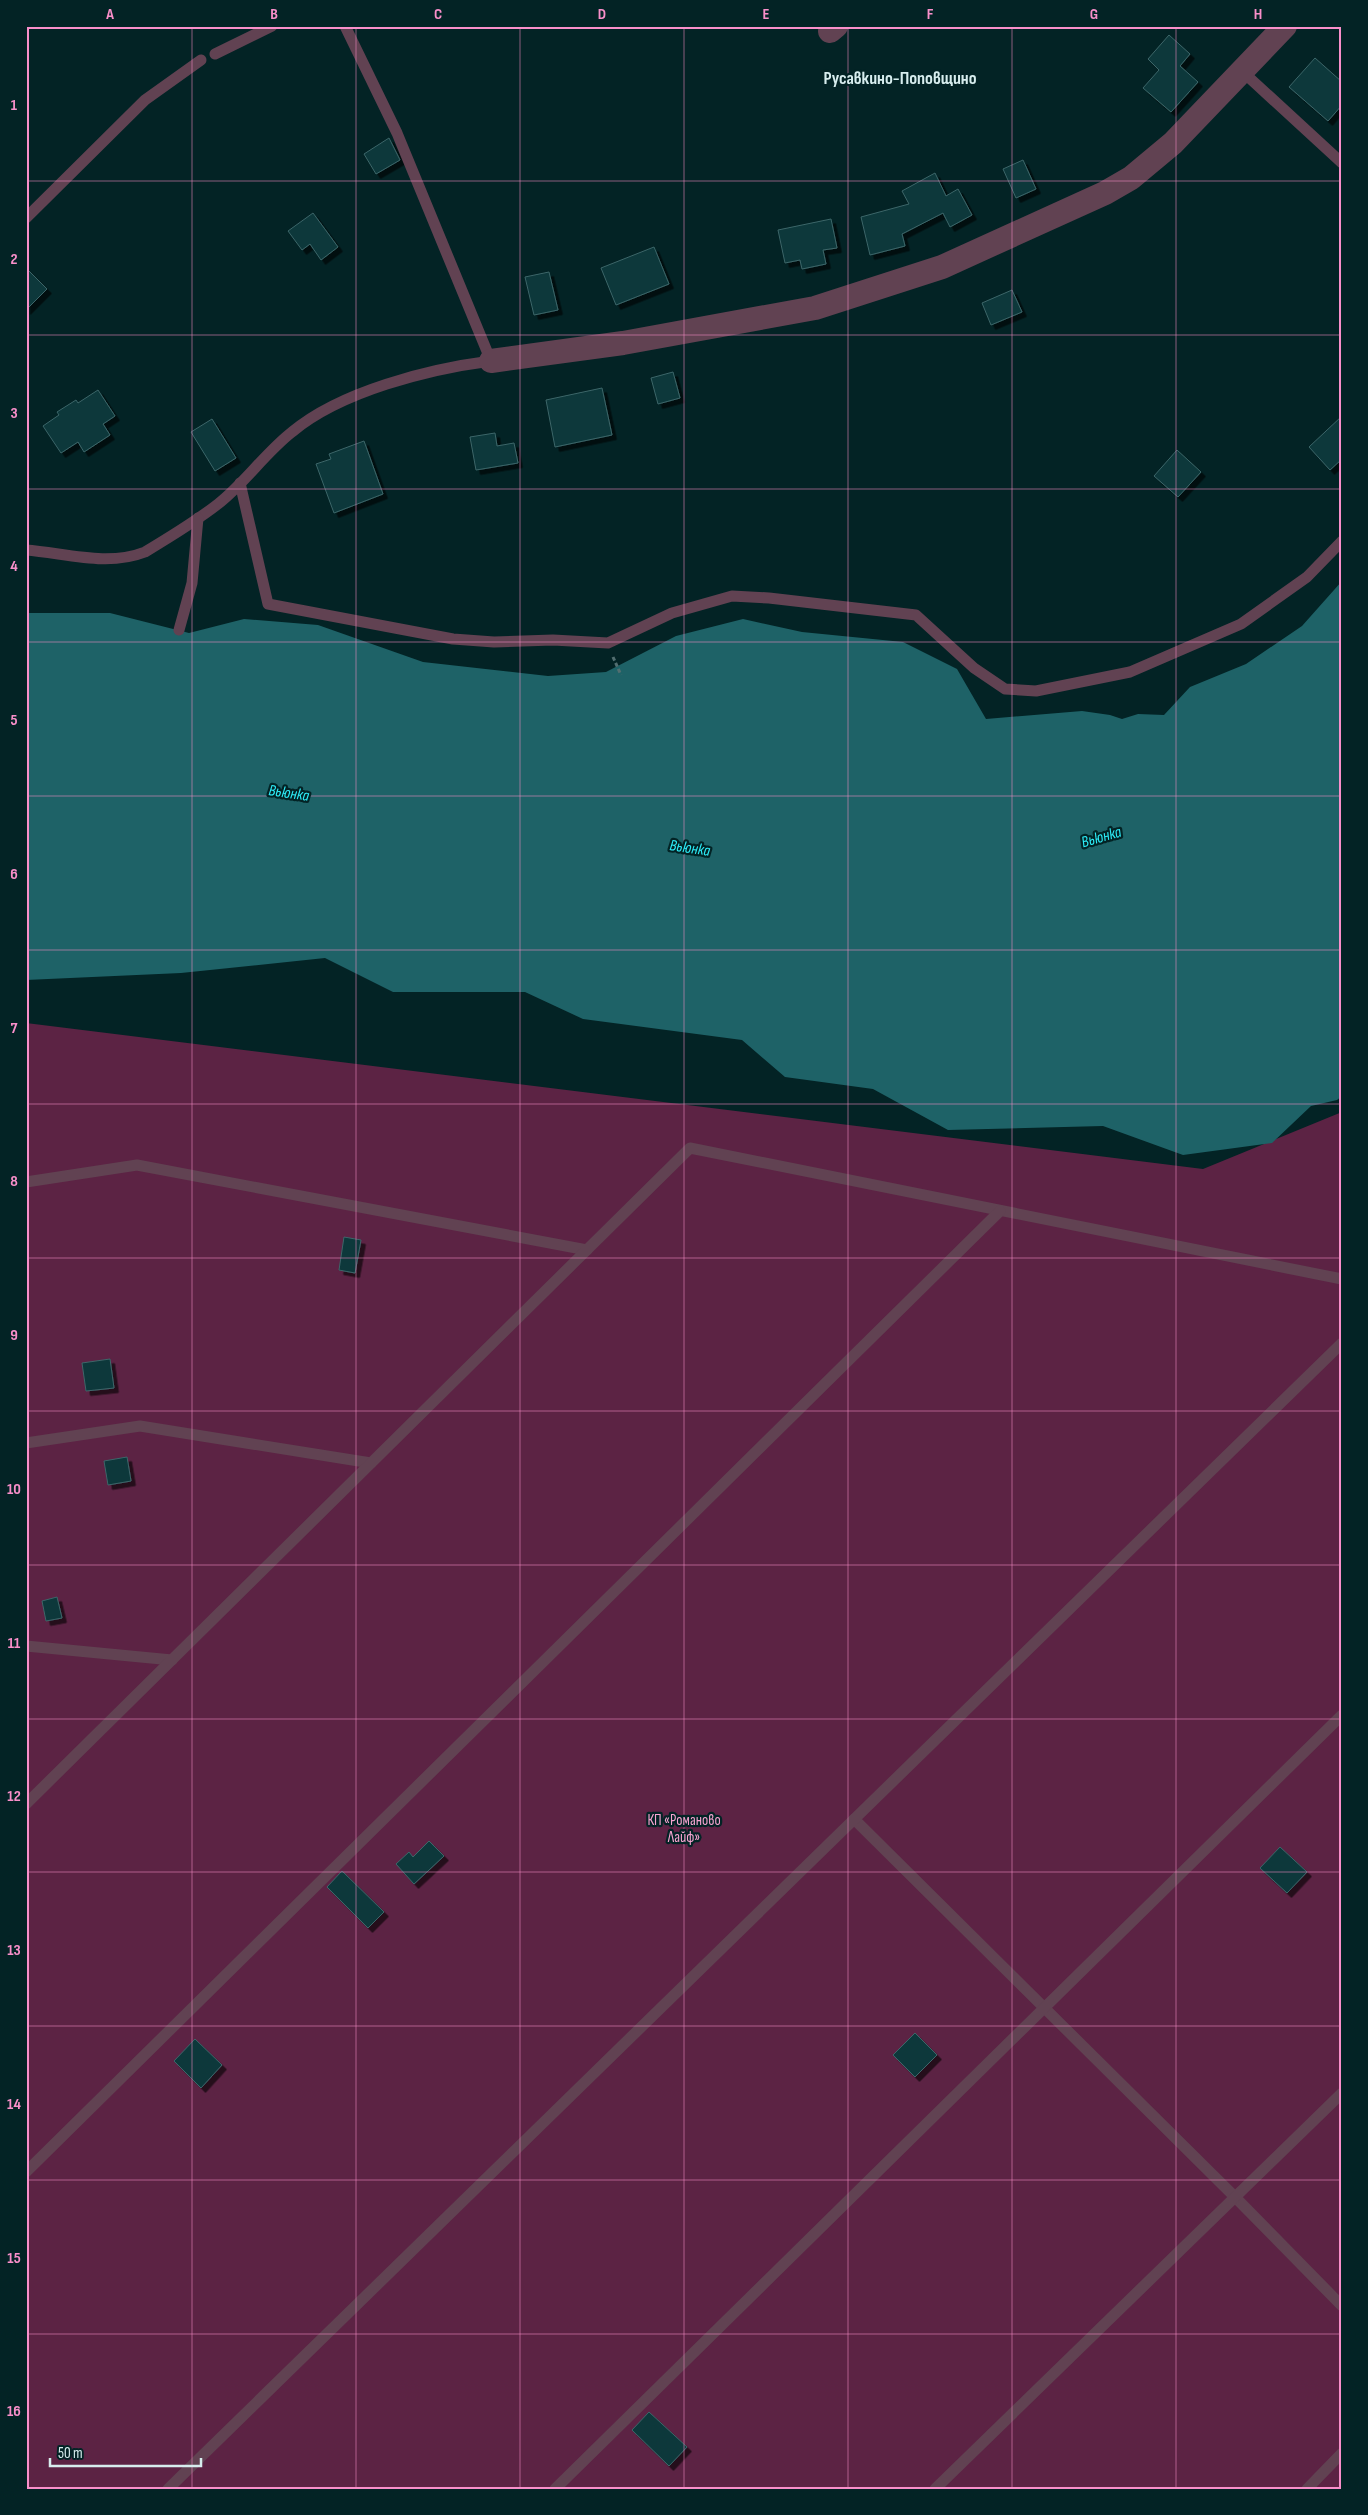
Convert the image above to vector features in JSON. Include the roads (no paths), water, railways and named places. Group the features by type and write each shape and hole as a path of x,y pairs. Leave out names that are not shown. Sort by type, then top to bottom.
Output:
{"street":[{"path":"491,361 623,343 815,308 942,267 1105,193 1131,178 1173,143 1286,26"}],"lane":[{"path":"215,54 272,26"},
{"path":"26,550 104,560 132,557 152,548 219,503 292,432 332,406 454,366 491,361 397,134 345,26"},
{"path":"26,218 145,100 201,60"},
{"path":"1243,72 1342,163"},
{"path":"240,483 268,604 453,639 494,642 553,640 608,642 672,613 732,596 769,598 916,615 974,668 1005,689 1036,691 1130,672 1241,624 1307,577 1342,541"},
{"path":"179,630 192,583 198,518"},
{"path":"26,1804 690,1148 1342,1279"},
{"path":"26,1182 137,1165 587,1250"},
{"path":"26,2172 1000,1210"},
{"path":"168,2489 1342,1343"},
{"path":"26,1443 140,1426 371,1463"},
{"path":"26,1646 172,1660"},
{"path":"555,2489 1342,1715"},
{"path":"854,1819 1235,2197 1342,2306"},
{"path":"935,2489 1342,2093"},
{"path":"1307,2489 1342,2454"}],"water":[{"name":"Вьюнка","path":"1342,581 1342,1096 1337,1100 1311,1106 1272,1143 1183,1155 1103,1126 948,1130 873,1089 785,1077 742,1040 583,1019 525,992 393,992 325,958 181,973 26,980 26,613 110,613 189,633 244,619 318,625 423,662 548,676 606,672 676,636 743,619 802,632 903,642 957,669 986,719 1082,711 1110,715 1122,719 1138,714 1164,715 1190,687 1246,664 1302,626"}],"district":[{"name":"Русавкино-Поповщино","path":"900,78"}],"park label":[{"name":"КП «Романово Лайф»","path":"684,1828"}]}
